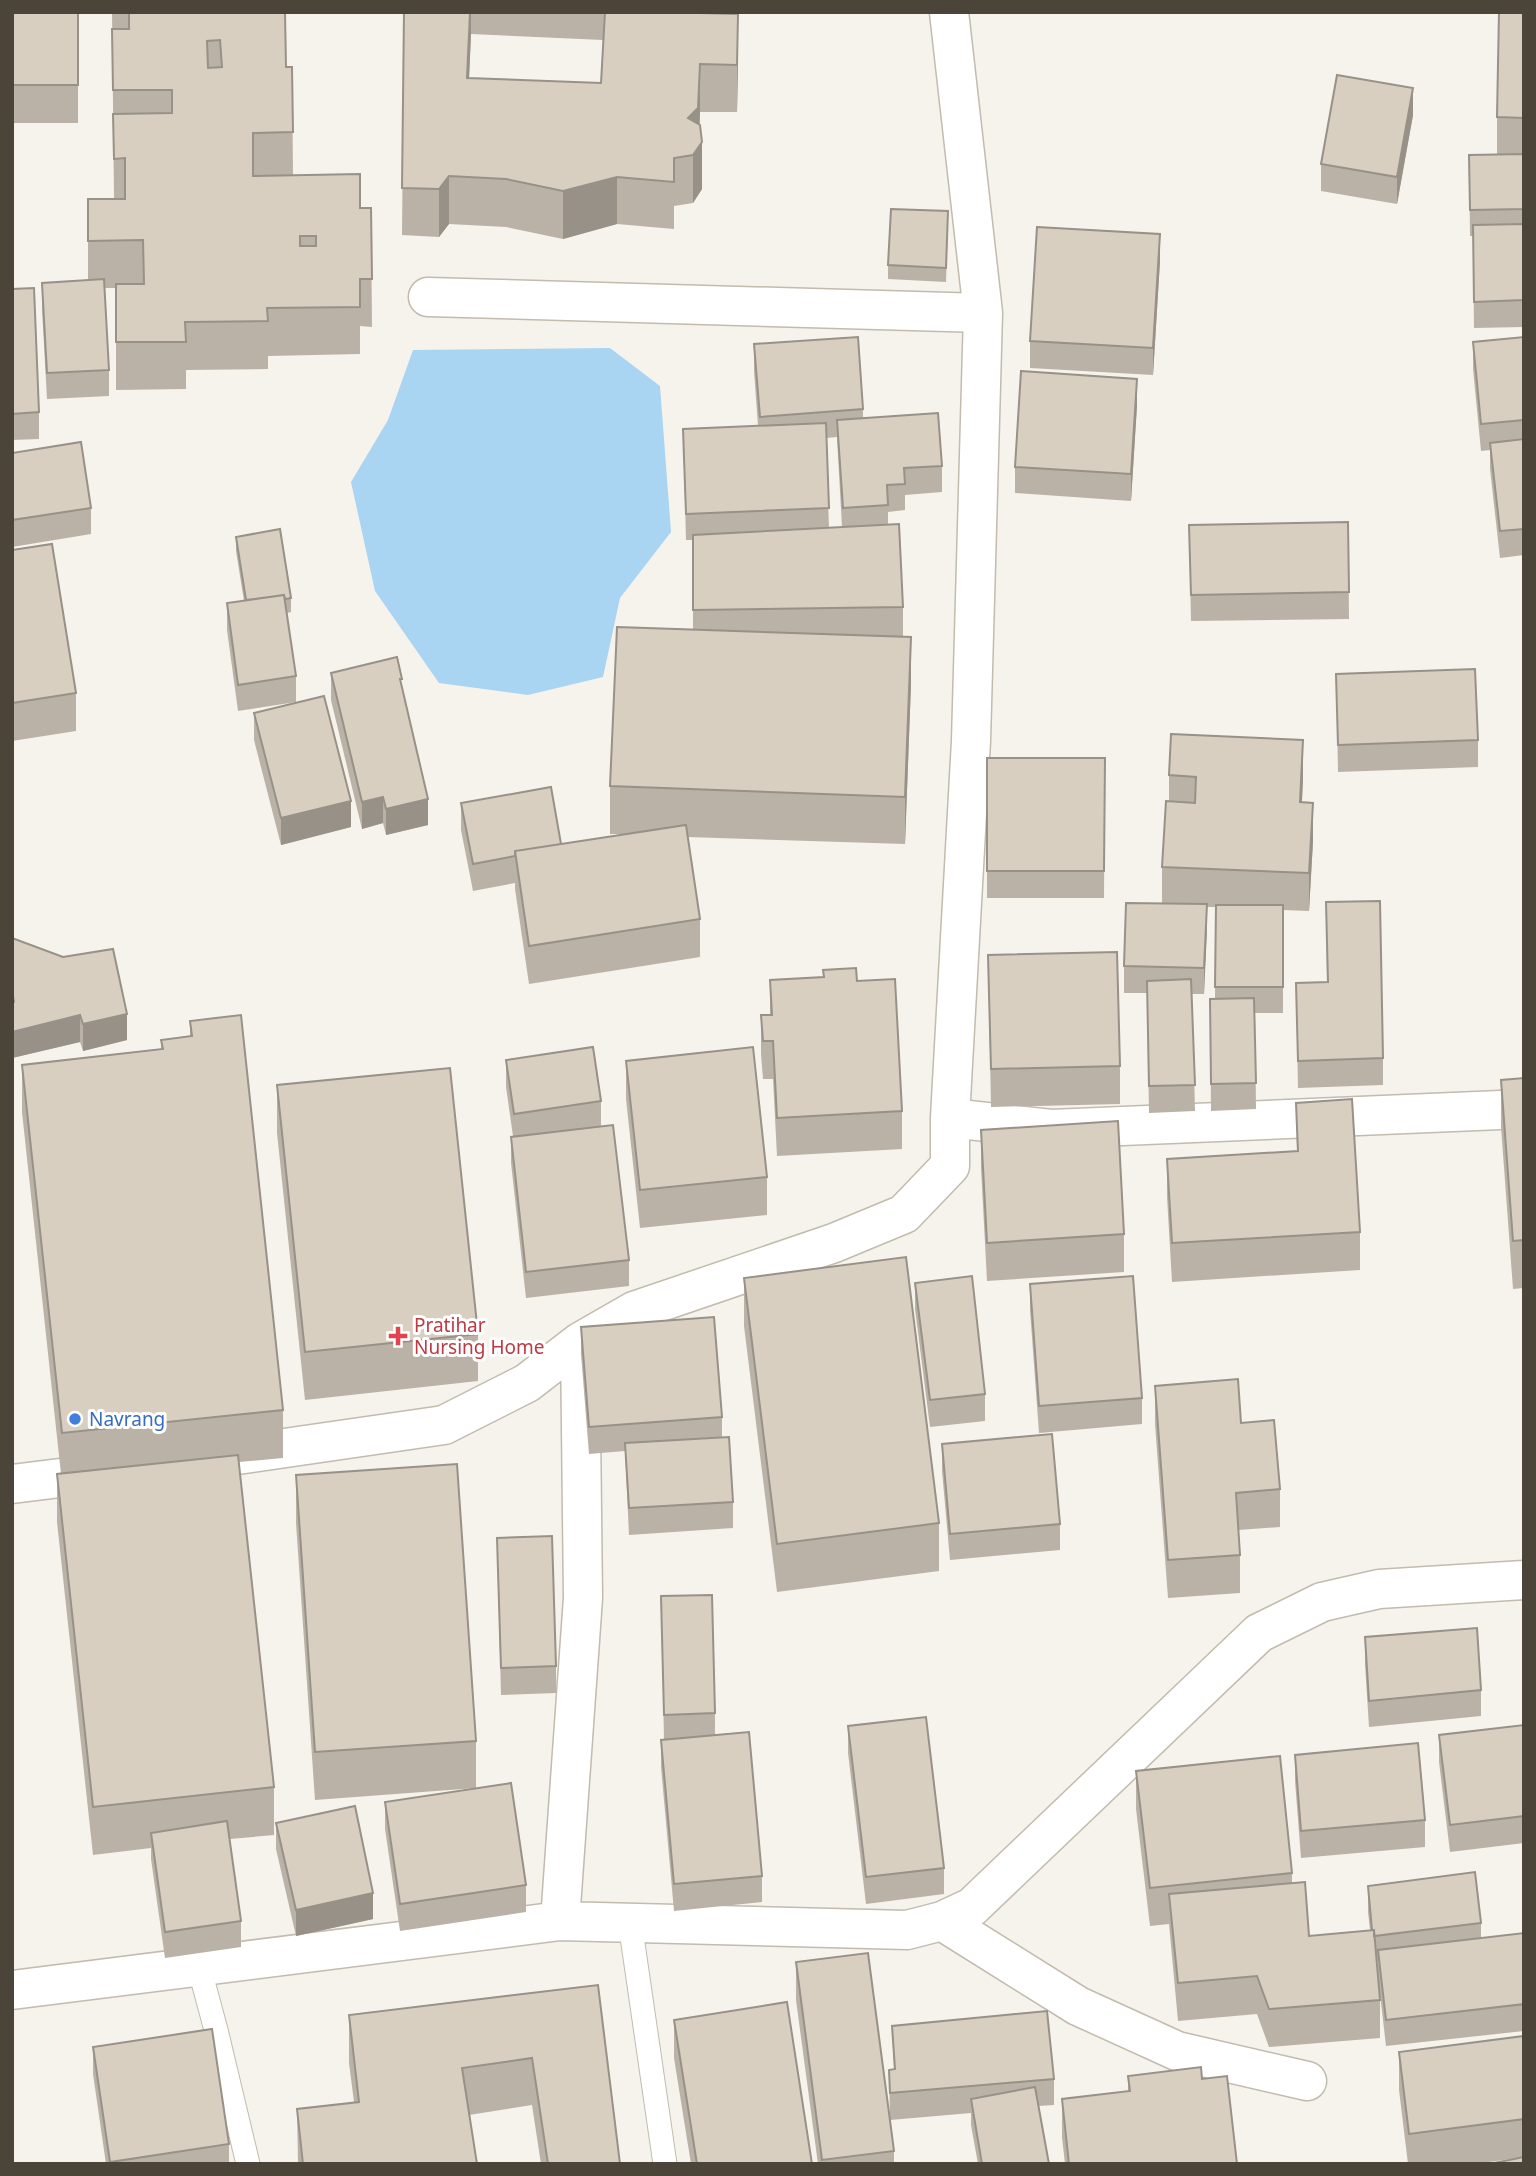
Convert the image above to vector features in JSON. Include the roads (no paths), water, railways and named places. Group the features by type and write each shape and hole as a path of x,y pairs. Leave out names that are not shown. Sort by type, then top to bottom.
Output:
{"street":[{"path":"191,1461 444,1425 527,1383 580,1342 634,1311 834,1243 904,1214 950,1166 950,1118 971,741 983,313 949,12"},
{"path":"428,297 983,313"},
{"path":"950,1118 1051,1129 1524,1109"},
{"path":"560,1921 583,1598 580,1342"},
{"path":"12,1484 136,1469"},
{"path":"12,1990 560,1921 907,1930 942,1921 972,1907 1259,1633 1322,1602 1378,1589 1524,1580"},
{"path":"942,1921 1078,2006 1177,2051 1307,2081"}],"lane":[{"path":"630,1923 665,2164"},
{"path":"199,1967 248,2164"}],"water":[{"path":"610,348 660,386 671,532 620,598 603,677 528,695 439,683 375,591 351,482 388,420 413,350"}],"place":[{"name":"Pratihar Nursing Home","path":"398,1336"},
{"name":"Navrang","path":"75,1419"}]}
